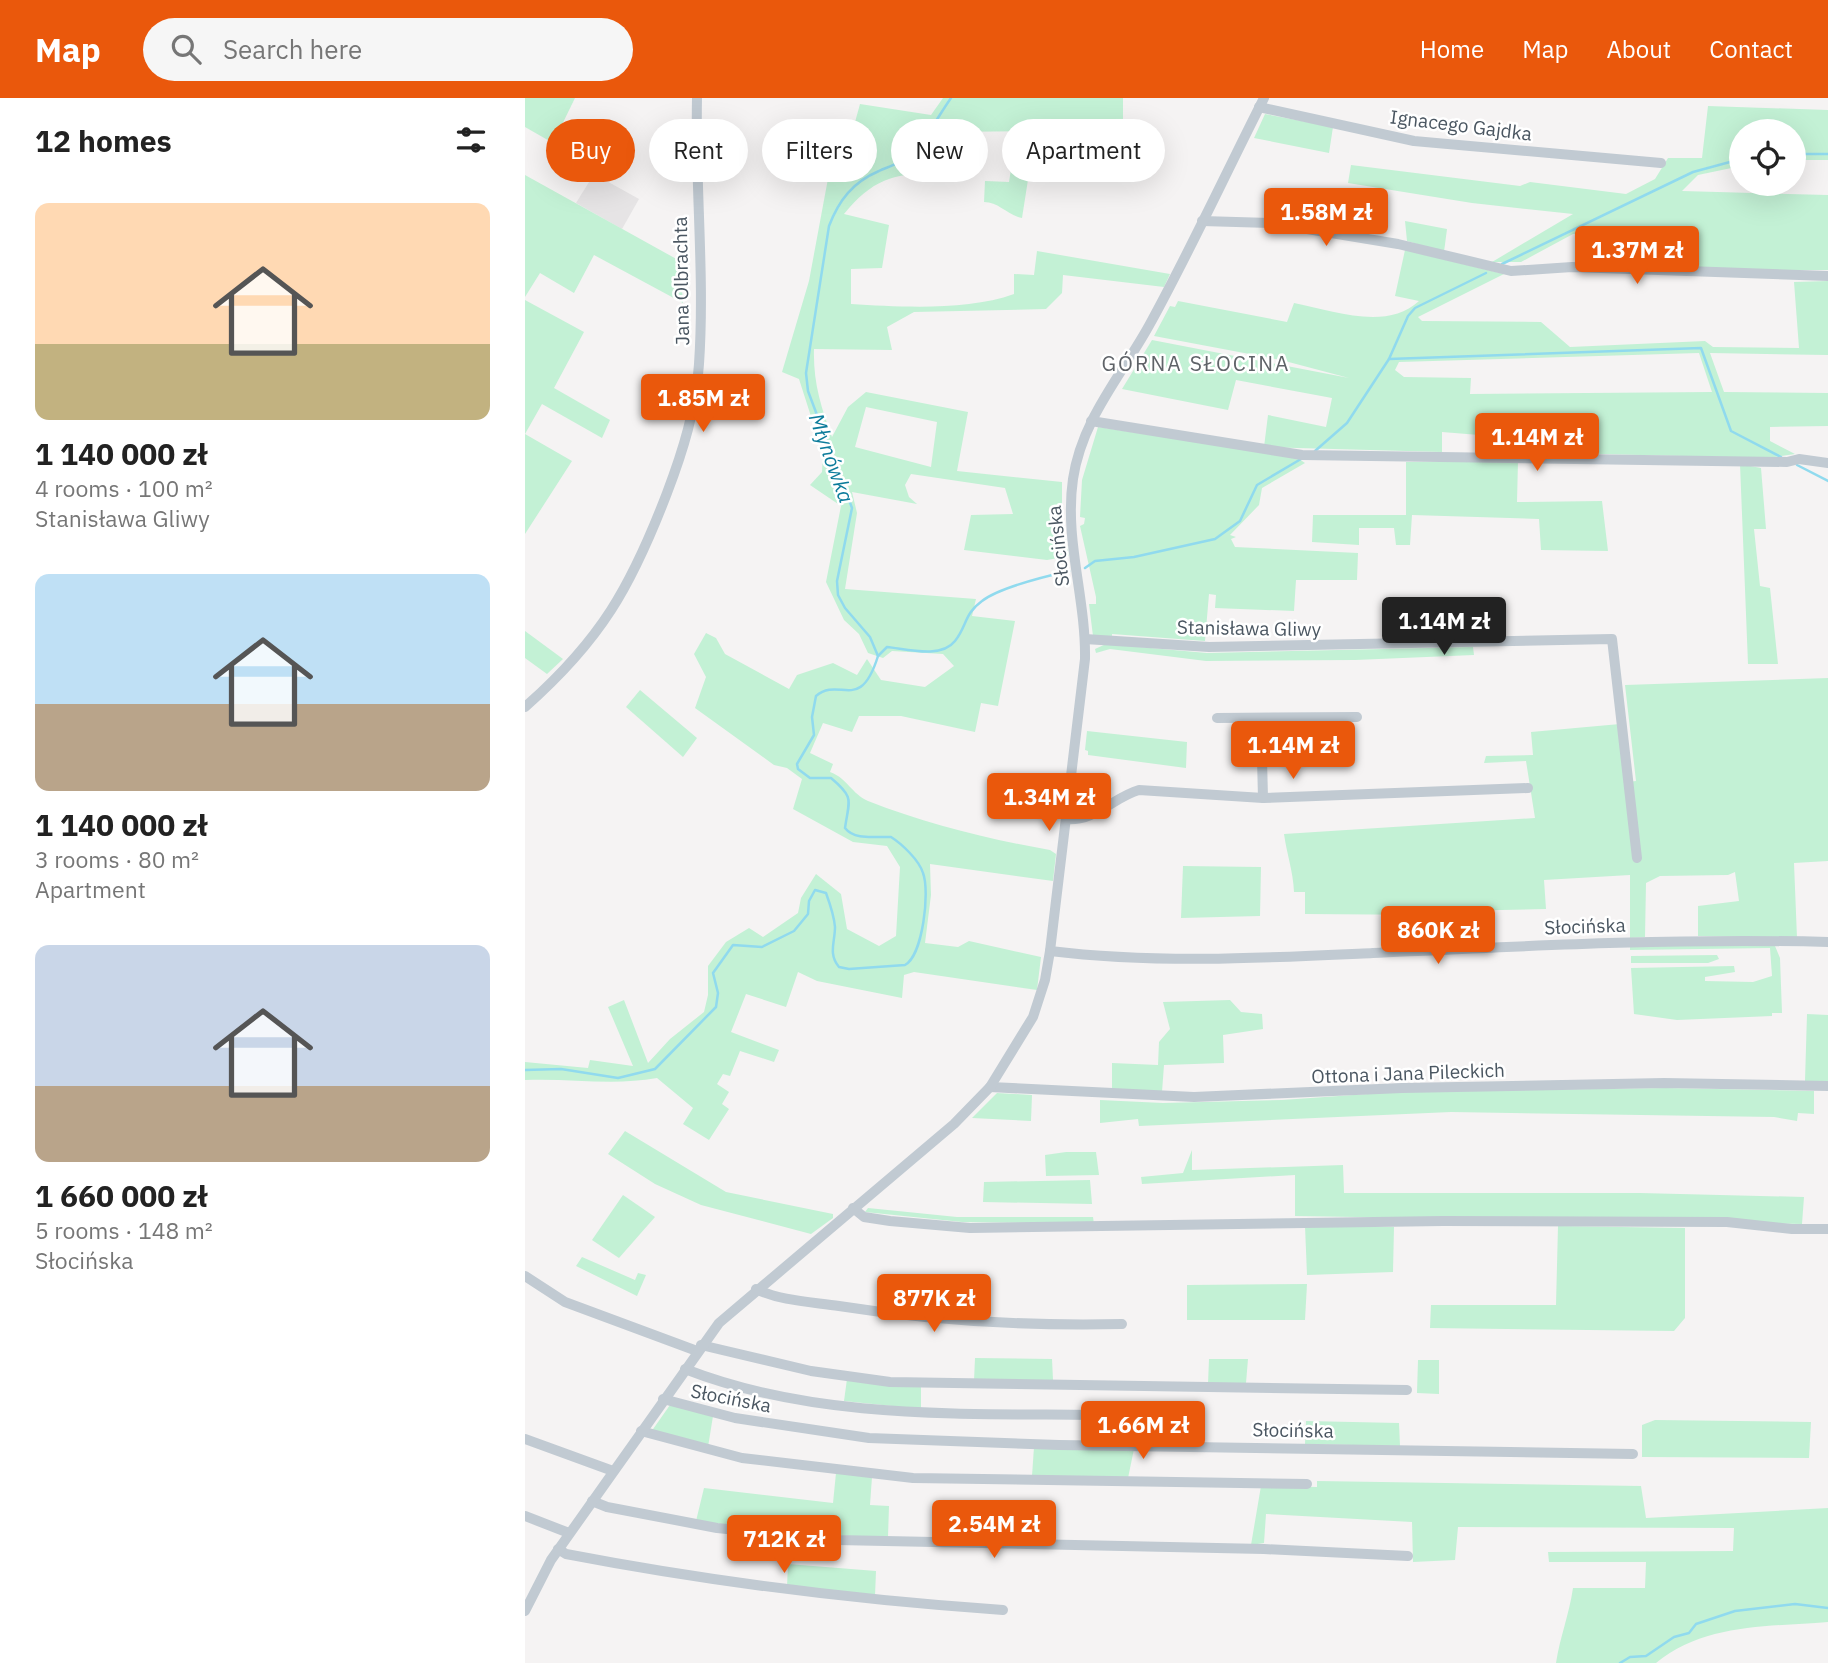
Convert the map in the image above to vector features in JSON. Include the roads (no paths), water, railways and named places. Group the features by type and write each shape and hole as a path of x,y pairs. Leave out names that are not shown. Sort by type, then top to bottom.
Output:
{"street":[{"name":"Jana Olbrachta","path":"525,707 580,655 620,599 645,550 691,422 700,337 697,98"},
{"name":"Ignacego Gajdka","path":"1261,103 1414,141 1661,163"},
{"name":"Słocińska","path":"525,1611 558,1549 719,1323 954,1124 990,1087 1033,1017 1045,980 1050,951 1085,639 1070,509 1078,455 1091,421 1145,334 1261,103"},
{"path":"1202,222 1270,223 1398,244 1511,271 1572,267 1739,275 1828,276"},
{"path":"1091,421 1302,455 1787,462 1799,459 1828,463"},
{"name":"Stanisława Gliwy","path":"1085,639 1222,647 1612,639 1637,858"},
{"path":"1217,718 1357,716"},
{"path":"1261,719 1263,798"},
{"path":"1066,819 1093,815 1124,794 1139,790 1263,798 1528,788"},
{"name":"Słocińska","path":"1050,951 1105,957 1192,959 1679,940 1828,943"},
{"name":"Ottona i Jana Pileckich","path":"990,1087 1194,1097 1402,1088 1650,1083 1828,1086"},
{"path":"853,1208 865,1217 970,1227 1469,1221 1727,1222 1792,1229 1828,1229"},
{"path":"525,1276 565,1302 699,1348 811,1371 890,1382 1407,1390"},
{"path":"756,1289 797,1300 918,1317 1044,1326 1122,1324"},
{"path":"685,1369 713,1380 784,1396 903,1413 1107,1415"},
{"name":"Słocińska","path":"663,1399 735,1418 869,1438 1059,1445 1633,1454"},
{"path":"641,1431 741,1458 913,1478 1307,1484"},
{"path":"525,1439 613,1471"},
{"path":"592,1501 607,1507 717,1528 837,1540 1264,1549 1408,1556"},
{"path":"525,1516 569,1533"},
{"path":"558,1549 566,1554 688,1577 776,1590 876,1601 1003,1610"}],"waterway":[{"name":"Młynówka","path":"525,1070 561,1069 618,1078 655,1069 716,1007 718,993 713,973 733,945 762,947 794,931 808,914 809,901 815,890 826,893 830,905 835,927 833,953 839,967 849,969 905,965 916,949 926,894 923,873 918,863 891,837 866,837 849,832 845,828 849,800 844,790 831,778 810,778 798,769 797,764 814,735 812,717 816,696 833,689 857,689 871,674 878,656 870,637 845,608 838,595 837,581 852,508 808,391 806,373 829,226 837,208 854,186 870,175 897,163 915,149 951,98"},
{"path":"1806,154 1828,154"},
{"path":"1502,264 1693,172 1729,162"},
{"path":"1389,359 1408,316 1415,308 1486,273"},
{"path":"1315,451 1347,423 1389,359 1701,348 1731,431 1781,457"},
{"path":"1085,568 1095,561 1134,557 1215,539 1240,521 1257,485 1301,459"},
{"path":"1797,465 1828,481"},
{"path":"878,656 887,647 923,652 949,647 959,636 969,615 982,601 1000,591 1069,571"},
{"name":"Młynówka","path":"1620,1663 1630,1657 1646,1656 1674,1637 1689,1633 1696,1624 1735,1611 1795,1604 1828,1608"}],"district":[{"name":"GÓRNA SŁOCINA","path":"1196,363"}]}
